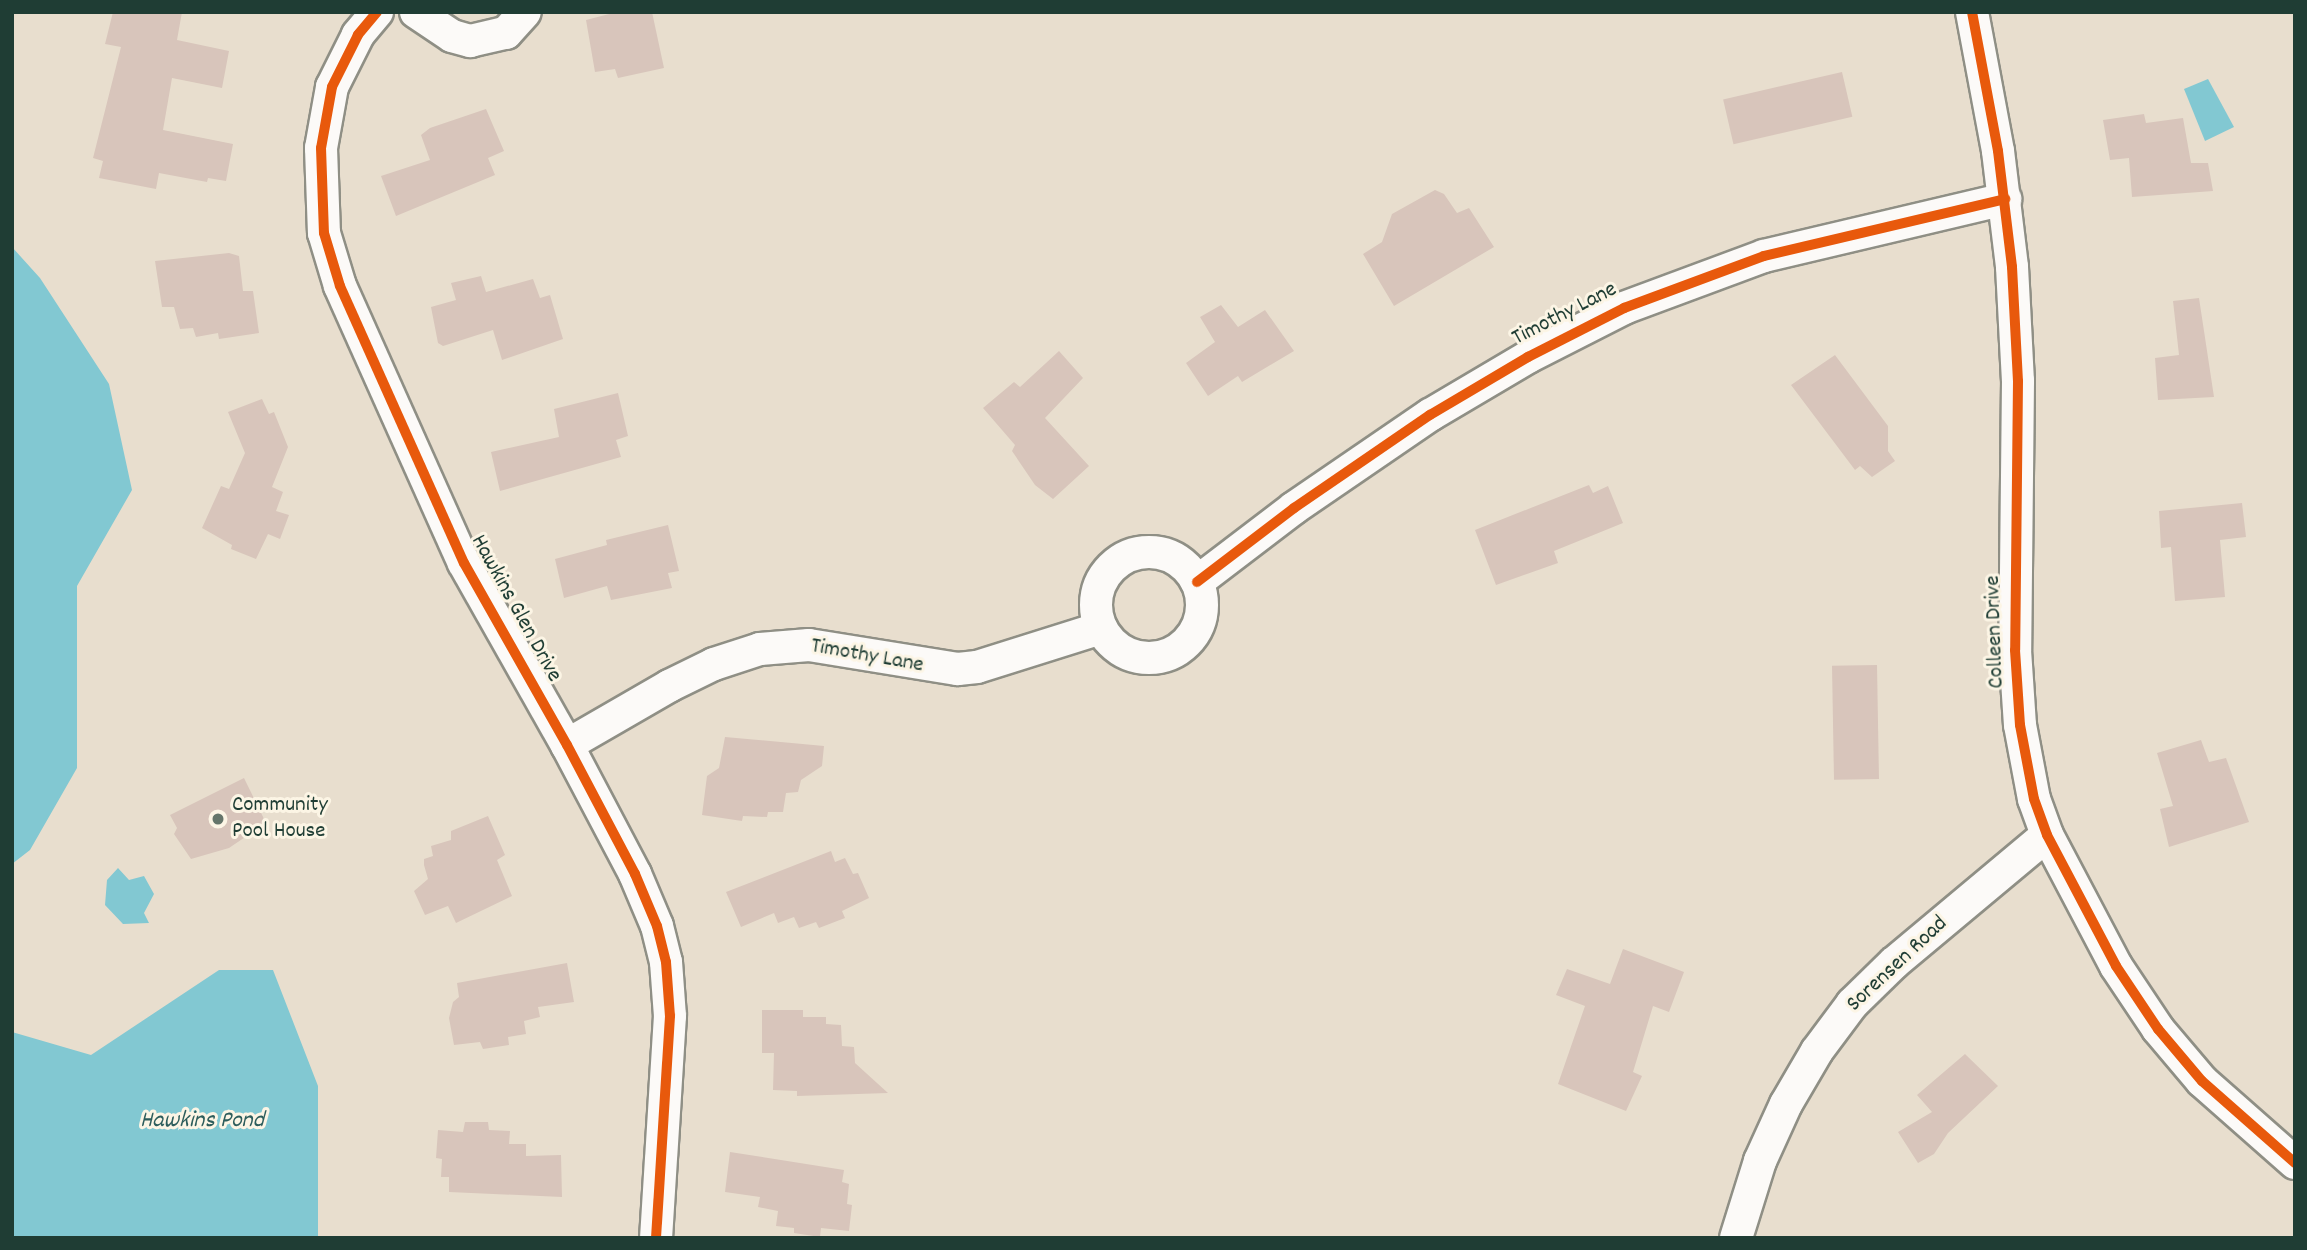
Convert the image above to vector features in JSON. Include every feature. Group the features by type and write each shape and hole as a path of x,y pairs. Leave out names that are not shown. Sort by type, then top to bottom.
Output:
{"street":[{"name":"Hawkins Glen Drive","path":"377,12 344,58 326,116 320,178 329,254 396,416 464,563 567,745 644,892 666,961 670,1016 656,1238"},
{"path":"416,12 452,36 470,41 506,33 525,12"},
{"name":"Colleen Drive","path":"1972,12 2005,199 2017,360 2015,650 2020,725 2034,799 2047,835 2116,966 2158,1029 2202,1081 2295,1163"},
{"name":"Timothy Lane","path":"1197,582 1294,508 1430,415 1528,357 1624,309 1764,256 2005,199"},
{"path":"1147,552 1165,554 1181,562 1197,582 1202,599 1199,625 1183,646 1168,654 1134,656 1111,643 1101,628 1097,594 1108,570 1122,559 1147,552"},
{"name":"Timothy Lane","path":"567,745 669,686 714,664 760,649 809,645 958,669 977,667 1101,628"},
{"name":"Sorensen Road","path":"1736,1238 1760,1161 1786,1104 1817,1051 1853,1004 1894,963 2047,835"}],"water":[{"path":"2208,79 2234,127 2205,141 2184,89"},
{"path":"12,247 40,278 109,384 132,490 77,586 77,768 30,850 12,864"},
{"path":"118,868 129,880 144,876 154,894 144,913 149,923 123,924 105,905 107,880"},
{"name":"Hawkins Pond","path":"219,970 273,970 318,1086 318,1238 12,1238 12,1032 91,1055"}],"building":[{"path":"113,12 182,12 177,40 229,51 222,88 172,78 163,130 233,144 226,181 208,178 207,182 159,173 156,189 99,178 103,161 93,158 121,47 105,44"},
{"path":"617,12 652,12 664,68 618,78 615,69 595,72 586,20"},
{"path":"1842,72 1852,117 1733,144 1723,99"},
{"path":"486,109 504,151 488,158 495,175 396,216 381,176 430,160 421,135 430,128"},
{"path":"2144,114 2146,123 2183,118 2191,163 2208,163 2213,191 2132,197 2129,158 2110,160 2103,120"},
{"path":"1435,190 1444,194 1457,213 1469,208 1494,247 1394,306 1363,254 1382,242 1392,214"},
{"path":"229,253 239,256 243,291 253,291 259,333 219,339 218,333 196,337 193,328 180,329 174,307 162,307 155,261"},
{"path":"481,276 486,292 533,279 540,298 550,295 563,339 502,360 493,330 443,346 438,343 431,307 456,300 451,283"},
{"path":"2199,298 2214,397 2158,400 2155,358 2179,355 2173,301"},
{"path":"1221,305 1238,327 1265,310 1294,351 1242,382 1238,376 1208,396 1186,363 1215,342 1200,317"},
{"path":"1059,351 1083,378 1045,418 1089,466 1053,499 1035,485 1012,451 1015,445 983,408 1014,382 1020,387"},
{"path":"1835,355 1888,426 1888,451 1895,461 1872,477 1860,466 1855,470 1791,385"},
{"path":"618,393 628,436 616,440 621,457 500,491 491,452 559,437 554,409"},
{"path":"262,399 269,414 274,412 288,447 272,487 283,492 276,511 289,515 280,539 268,534 256,559 231,549 232,545 202,528 221,486 229,489 245,453 228,412"},
{"path":"1589,485 1593,493 1608,486 1623,523 1554,551 1558,563 1496,585 1475,530"},
{"path":"2242,503 2246,537 2220,540 2225,597 2175,601 2171,547 2161,548 2159,511"},
{"path":"668,525 679,571 668,573 672,588 611,600 607,586 564,598 555,559 607,545 606,540"},
{"path":"1877,665 1879,779 1834,780 1832,666"},
{"path":"725,737 824,746 822,766 801,780 798,792 786,793 783,812 768,812 767,817 743,816 742,821 702,815 707,776 719,768"},
{"path":"2201,740 2209,762 2226,758 2249,822 2169,847 2160,809 2173,806 2157,753"},
{"name":"Community Pool House","path":"244,778 266,823 229,848 191,859 174,834 177,828 170,815"},
{"path":"488,816 505,855 497,860 512,896 456,923 448,906 425,915 414,891 428,879 424,859 433,856 431,846 451,840 451,831"},
{"path":"831,851 835,862 845,858 853,874 858,873 869,898 842,911 845,918 819,928 816,922 799,928 794,917 778,923 774,913 741,927 726,892"},
{"path":"1623,949 1684,972 1669,1012 1653,1006 1633,1072 1642,1076 1626,1111 1558,1084 1585,1006 1556,995 1567,969 1610,984"},
{"path":"567,963 574,1002 538,1007 540,1017 524,1021 526,1034 508,1037 509,1045 483,1049 480,1042 454,1045 449,1018 453,1002 459,997 457,983"},
{"path":"762,1010 803,1010 803,1017 826,1017 826,1024 841,1025 842,1046 854,1047 855,1063 888,1093 797,1096 797,1091 773,1090 774,1053 762,1053"},
{"path":"1965,1054 1998,1086 1948,1133 1934,1154 1918,1163 1898,1132 1932,1112 1917,1095"},
{"path":"465,1122 488,1122 489,1130 510,1131 509,1144 526,1144 526,1156 561,1155 562,1197 449,1192 449,1177 441,1177 442,1159 436,1158 438,1130 463,1132"},
{"path":"730,1152 844,1170 842,1182 849,1184 847,1204 852,1205 849,1231 821,1228 820,1237 794,1233 794,1228 776,1226 778,1211 758,1207 760,1197 725,1192"}],"cycle path":[{"path":"377,12 358,35 332,87 321,148 324,233 340,286 464,563 567,745 635,874 657,926 666,962 670,1016 656,1238"},
{"path":"1972,12 1998,151 2012,267 2018,381 2015,650 2020,725 2034,799 2047,835 2116,966 2158,1029 2202,1081 2295,1163"},
{"path":"1197,582 1294,508 1430,415 1528,357 1624,308 1764,256 2005,199"}],"place":[{"name":"Community Pool House","path":"218,819"}]}
